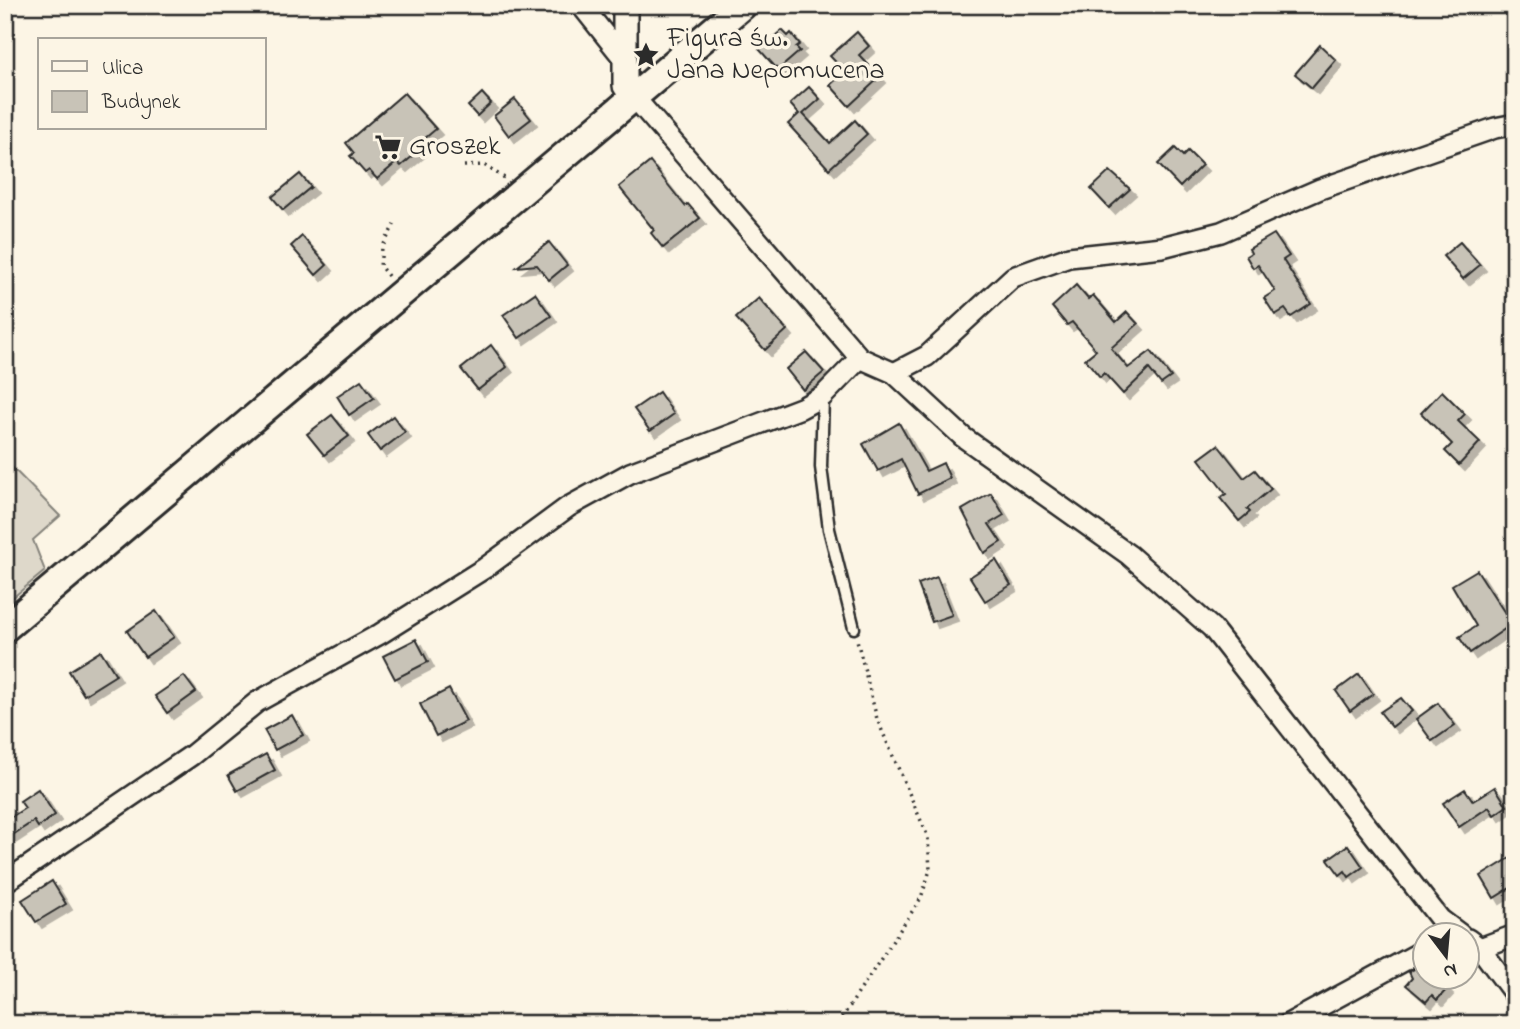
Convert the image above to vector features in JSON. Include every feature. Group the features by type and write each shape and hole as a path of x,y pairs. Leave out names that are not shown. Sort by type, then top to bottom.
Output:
{"main road":[{"path":"5,628 743,5"}],"street":[{"path":"581,5 624,59"},
{"path":"625,5 625,86 860,358 894,373 963,438 1129,555 1212,628 1441,920"},
{"path":"894,373 927,356 1013,278 1069,257 1162,247 1221,232 1320,189 1495,128 1515,124"},
{"path":"5,882 192,755 257,702 380,634 474,575 568,507 630,473 801,408 822,396 860,358"},
{"path":"1482,937 1515,935"},
{"path":"1287,1024 1412,957"},
{"path":"1482,959 1515,995"}],"lane":[{"path":"822,396 821,467 829,529 854,628"}],"path":[{"path":"464,166 484,165 504,176 520,195"},
{"path":"395,223 382,248 380,266 404,293"},
{"path":"838,1024 921,898 930,870 928,837 877,719 854,628"}],"shaded area":[{"path":"5,460 60,516 33,540 45,571 5,604"}],"building":[{"path":"782,30 788,36 791,33 800,44 796,47 800,51 778,70 759,49"},
{"path":"857,32 869,46 859,55 880,77 849,106 830,85 845,72 830,56"},
{"path":"1320,45 1336,60 1312,88 1295,74"},
{"path":"809,87 820,99 803,114 830,143 855,120 867,134 829,169 788,124 799,114 790,104"},
{"path":"404,93 436,129 417,145 420,150 401,166 397,162 377,179 369,170 365,173 350,156 354,153 346,143"},
{"path":"482,93 491,103 477,116 468,106"},
{"path":"515,99 531,119 509,136 494,116"},
{"path":"1175,148 1183,156 1188,151 1202,165 1180,187 1158,164"},
{"path":"650,162 685,206 688,204 700,218 663,248 651,233 654,230 619,187"},
{"path":"1110,171 1130,189 1109,208 1091,189"},
{"path":"300,174 311,187 283,210 272,197"},
{"path":"1274,234 1289,256 1283,260 1311,304 1291,317 1285,309 1275,315 1264,298 1275,291 1258,265 1253,268 1246,256 1251,253 1249,249"},
{"path":"302,236 327,265 316,275 291,246"},
{"path":"549,242 567,265 549,280 537,265 517,267"},
{"path":"1460,242 1480,265 1463,279 1443,256"},
{"path":"1076,285 1088,299 1093,295 1116,322 1127,312 1138,324 1111,348 1128,368 1151,351 1171,377 1161,384 1149,369 1123,394 1104,373 1100,377 1085,359 1096,350 1072,322 1067,325 1052,307"},
{"path":"535,293 551,316 519,338 503,315"},
{"path":"759,298 787,330 765,350 736,318"},
{"path":"491,345 507,367 478,390 461,369"},
{"path":"806,352 824,372 803,390 786,369"},
{"path":"361,380 374,398 349,415 337,396"},
{"path":"1442,391 1465,414 1458,421 1480,442 1459,465 1445,451 1452,444 1421,413"},
{"path":"659,392 674,414 650,431 634,409"},
{"path":"332,415 349,436 324,455 307,434"},
{"path":"393,416 405,432 380,451 368,435"},
{"path":"899,423 926,471 943,463 950,478 918,494 901,459 878,471 863,444"},
{"path":"1218,445 1244,478 1255,470 1271,489 1247,509 1250,512 1239,521 1220,498 1226,494 1199,459"},
{"path":"991,493 1004,515 989,524 1001,542 984,553 962,510"},
{"path":"996,560 1011,585 985,601 970,577"},
{"path":"1477,570 1512,624 1470,653 1459,637 1476,626 1452,585"},
{"path":"937,577 952,615 932,622 918,584"},
{"path":"156,611 174,637 145,657 127,631"},
{"path":"416,639 428,662 395,679 383,656"},
{"path":"101,651 116,675 84,695 69,671"},
{"path":"1359,674 1373,694 1350,711 1336,691"},
{"path":"184,676 196,692 167,713 155,696"},
{"path":"449,689 466,721 436,736 420,704"},
{"path":"1401,698 1412,711 1392,727 1380,712"},
{"path":"1438,703 1455,725 1432,741 1416,719"},
{"path":"292,715 303,735 275,750 264,730"},
{"path":"266,754 275,770 237,791 228,775"},
{"path":"1495,787 1507,806 1494,815 1489,807 1459,827 1443,803 1465,789 1473,801"},
{"path":"38,789 55,815 38,827 34,821 5,840 5,821 25,808 20,801"},
{"path":"1348,845 1363,867 1349,877 1345,871 1340,875 1328,859"},
{"path":"1515,855 1515,885 1494,898 1481,876"},
{"path":"52,881 66,904 36,922 22,900"},
{"path":"1412,978 1412,990 1446,990 1437,1000 1432,995 1426,1002 1406,985"}],"place":[{"name":"Figura św. Jana Nepomucena","path":"646,55"},
{"name":"Groszek","path":"388,147"}]}
